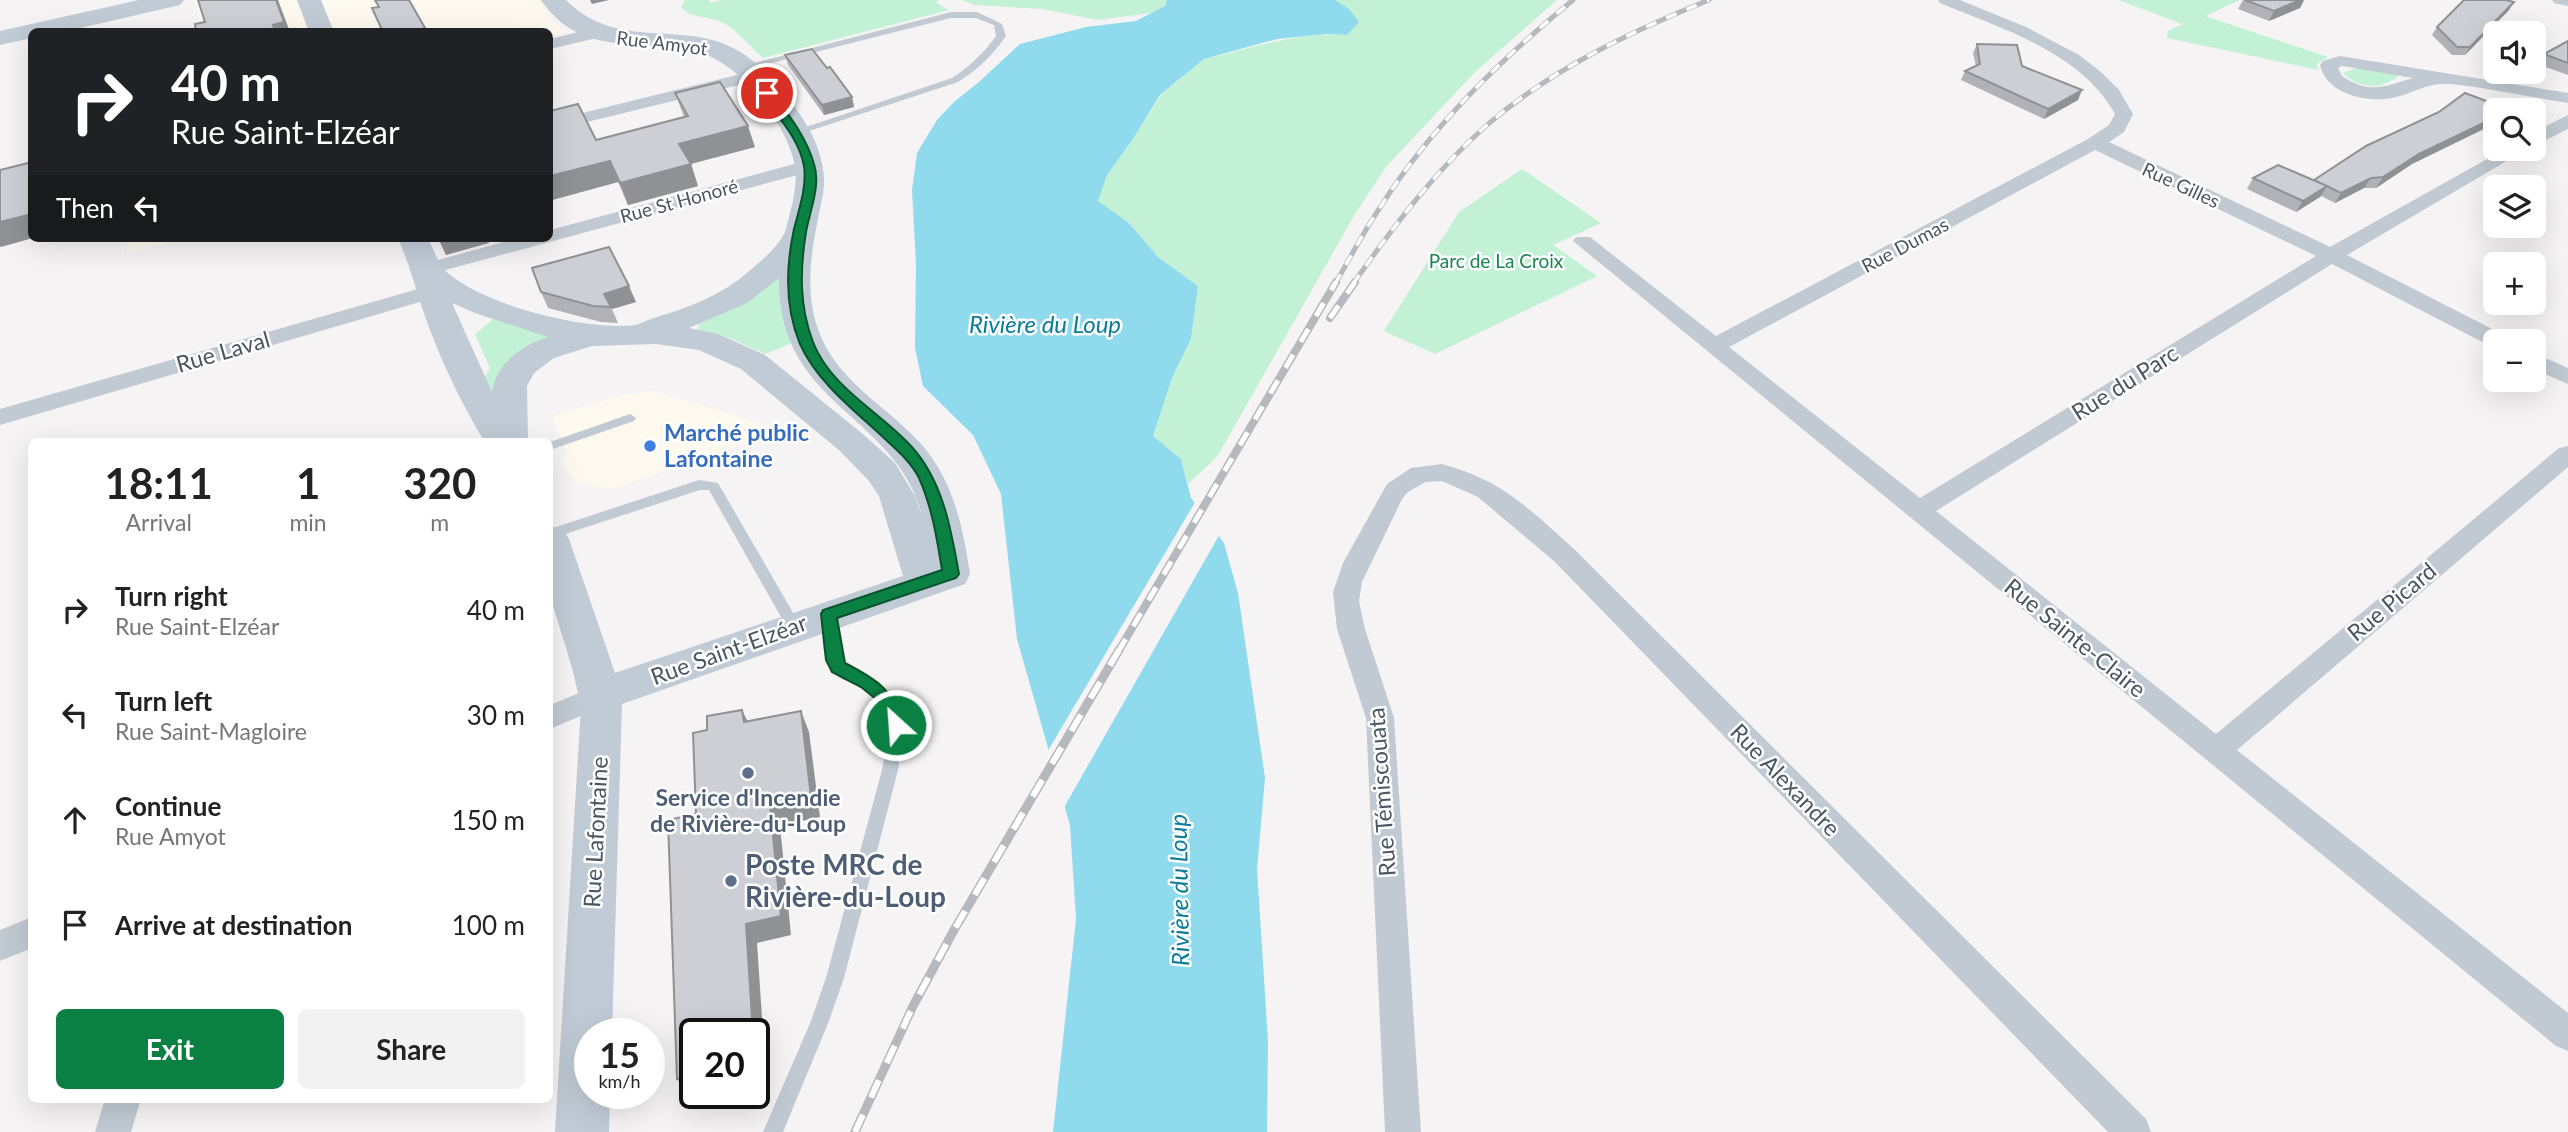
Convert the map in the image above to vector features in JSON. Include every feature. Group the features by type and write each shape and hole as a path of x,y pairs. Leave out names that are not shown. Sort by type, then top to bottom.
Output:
{"main road":[{"path":"45,28 172,0"},
{"path":"309,0 320,28"},
{"name":"Rue Amyot","path":"553,0 571,21 595,33 627,39 698,45 717,50 749,72 796,132 809,166 809,191 799,240 795,291 801,328 807,345 833,383 905,449 926,477 939,509 937,578"},
{"path":"0,38 28,32"},
{"path":"510,438 509,390 517,372 544,350 576,339 611,335 696,315 742,293 771,270 799,240"},
{"path":"415,242 435,282 479,401 500,438"},
{"path":"435,282 486,306 570,333 677,336 716,345 753,362 869,458 890,483 937,578"},
{"name":"Rue Lafontaine","path":"553,548 601,695 582,1132"},
{"name":"Rue Saint-Elzéar","path":"601,695 937,578"}],"street":[{"path":"1946,0 2067,55 2090,70 2119,100 2124,114 2117,128 2095,143"},
{"path":"2560,0 2568,1"},
{"path":"553,43 595,33"},
{"path":"2449,79 2421,81 2399,90 2376,93 2344,85 2334,78 2329,71 2329,65 2352,62 2568,98"},
{"path":"553,125 749,72"},
{"path":"2546,133 2568,121"},
{"name":"Rue Gilles","path":"2095,143 2331,255 2483,333"},
{"name":"Rue Dumas","path":"1714,346 2095,143"},
{"name":"Rue du Parc","path":"1918,511 2331,255 2497,161"},
{"name":"Rue St Honoré","path":"553,235 809,166"},
{"name":"Rue Sainte-Claire","path":"1583,241 2568,1034"},
{"path":"435,282 531,242"},
{"name":"Rue Laval","path":"0,417 435,282"},
{"path":"2546,366 2568,377"},
{"name":"Rue Picard","path":"2216,751 2568,454"},
{"name":"Rue Alexandre","path":"1414,476 1439,472 1471,480 1494,495 1564,555 2133,1132"},
{"name":"Rue Témiscouata","path":"1403,1132 1380,718 1372,686 1349,621 1345,597 1352,575 1397,488 1414,476"},
{"name":"Rue Saint-Elzéar","path":"553,718 601,695"},
{"path":"0,946 28,934"},
{"path":"113,1132 122,1103"}],"lane":[{"path":"749,72 951,15 977,15 998,24 1001,36 995,45 967,73 955,80 796,132"},
{"path":"553,445 630,418"},
{"path":"553,533 699,485 713,486 811,621 838,668 867,682 883,696 893,712 896,725 890,770 835,978 820,1021 773,1132"}],"shaded area":[{"path":"194,0 538,0 555,23 567,32 553,37 553,28 202,28"},
{"path":"126,242 170,242 127,253"},
{"name":"Marché public Lafontaine","path":"654,391 764,424 759,439 611,489 575,482 561,460 567,454 552,416 621,395"}],"green space":[{"path":"685,0 709,0 711,3 722,0 938,0 937,3 949,10 763,58 727,25 684,11 681,7"},
{"path":"963,0 1167,0 1165,6 1151,13 1097,20 1042,9 974,5"},
{"path":"1335,0 1557,0 1474,73 1386,167 1355,214 1217,457 1188,484 1181,459 1153,436 1172,378 1191,339 1198,286 1158,257 1129,223 1097,202 1107,175 1161,95 1204,59 1291,38 1347,35 1349,9"},
{"path":"2119,0 2240,0 2205,16 2328,57 2317,64 2319,70 2167,38 2168,31 2185,23"},
{"path":"2356,68 2398,76 2385,84 2363,85 2343,73"},
{"name":"Parc de La Croix","path":"1522,169 1601,223 1553,245 1597,276 1435,354 1384,331 1459,212"},
{"path":"781,277 786,324 792,343 765,354 732,339 697,330 700,323 773,279"},
{"path":"496,317 552,338 492,397 484,377 490,368 475,334"}],"water":[{"name":"Rivière du Loup","path":"1167,0 1335,0 1349,9 1359,22 1347,35 1327,34 1277,39 1204,59 1160,95 1107,175 1098,201 1129,223 1158,257 1198,286 1191,339 1172,378 1153,436 1181,459 1191,498 1224,543 1238,593 1265,778 1257,869 1268,1041 1267,1132 1053,1132 1076,919 1070,825 1017,639 1001,494 973,435 923,386 915,348 916,264 912,190 917,153 937,120 1020,44 1086,27 1136,21 1165,6"}],"pier":[{"path":"1197,499 1221,532 1062,811 1046,754"}],"building":[{"path":"198,0 276,0 284,22 273,25 274,28 196,28 195,24 205,22"},
{"path":"375,0 409,0 425,28 381,28 372,8 379,7"},
{"path":"2245,0 2300,0 2274,11"},
{"path":"2464,0 2514,2 2495,21 2483,21 2483,34 2470,47 2457,47 2437,27"},
{"path":"2568,41 2568,63 2546,53"},
{"path":"1977,44 2017,45 2022,66 2082,90 2048,109 1965,71 1980,64"},
{"path":"812,49 827,68 830,67 852,97 822,105 785,55"},
{"path":"720,82 748,126 679,144 691,164 620,183 610,161 553,175 553,110 578,104 596,140 688,116 675,93"},
{"path":"2465,93 2483,100 2483,123 2419,154 2383,177 2371,178 2341,193 2314,180 2366,146 2439,112"},
{"path":"28,163 28,215 0,222 0,170"},
{"path":"2278,165 2327,186 2303,201 2253,178"},
{"path":"609,247 629,286 604,294 611,307 593,306 541,292 532,268"},
{"path":"742,710 744,722 801,711 811,797 770,806 781,916 746,924 752,1018 679,1018 677,1079 668,820 696,814 693,733 707,730 707,716"}],"railway":[{"path":"1335,284 1375,215 1422,148 1494,70 1573,0"},
{"path":"1353,284 1432,180 1487,125 1512,105 1565,69 1621,39 1709,0"},
{"path":"1118,652 1336,282"},
{"path":"1330,318 1355,282"},
{"path":"855,1132 913,1006 954,930 1119,650"}],"place":[{"name":"Marché public Lafontaine","path":"650,446"},
{"name":"Service d'Incendie de Rivière-du-Loup","path":"748,773"},
{"name":"Poste MRC de Rivière-du-Loup","path":"731,881"}],"route":[{"path":"767,93 796,132 809,166 809,191 794,281 796,309 807,345 845,396 905,449 926,477 939,509 951,574 829,614 838,668 877,690 893,712 896,725"}]}
